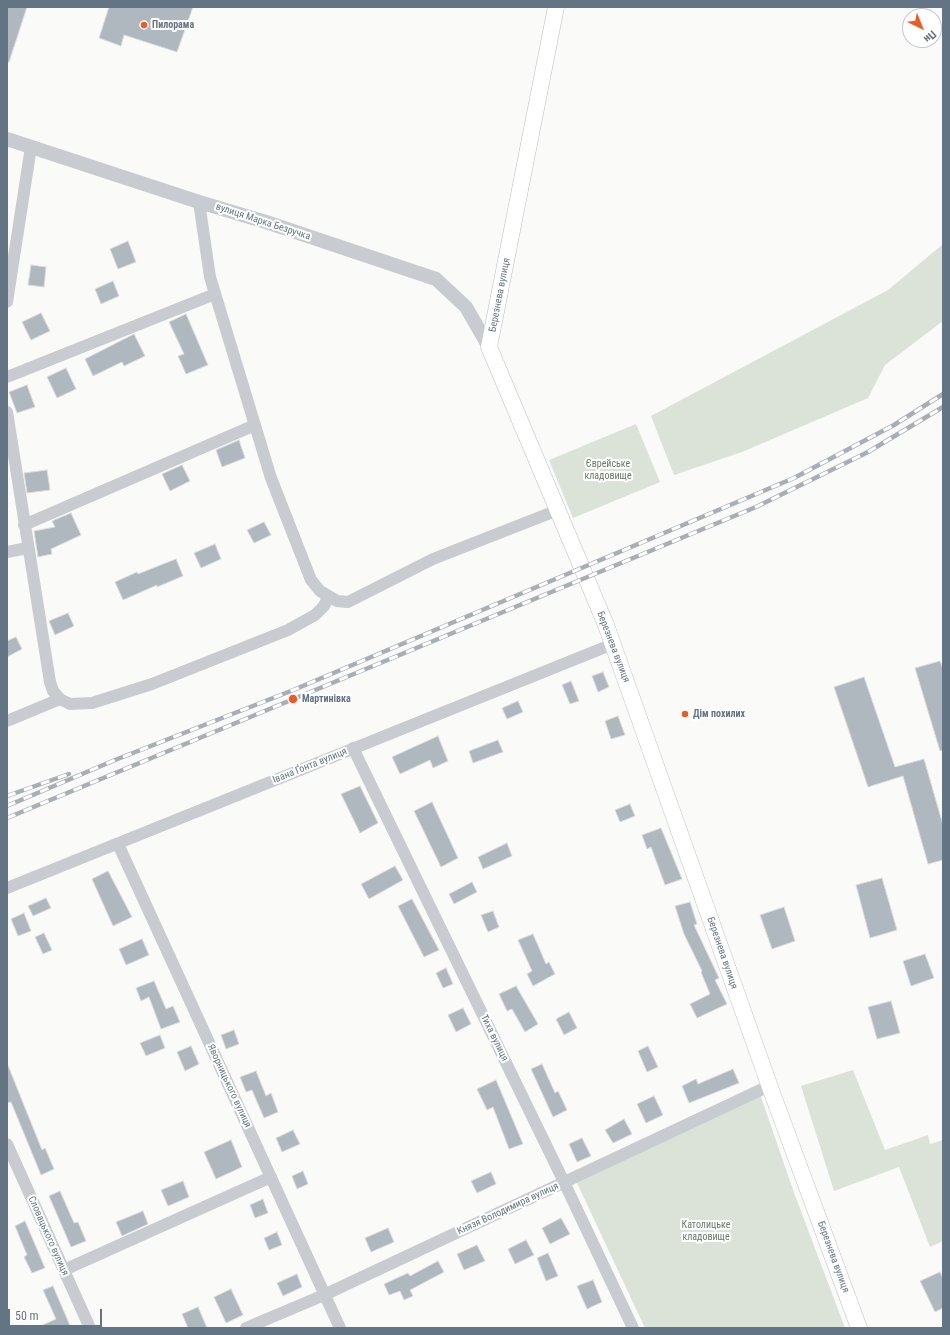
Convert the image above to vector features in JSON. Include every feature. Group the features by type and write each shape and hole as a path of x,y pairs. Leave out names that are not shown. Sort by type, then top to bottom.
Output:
{"main road":[{"name":"Березнева вулиця","path":"556,7 489,348 613,644 769,1086 859,1328"}],"street":[{"name":"вулиця Марка Безручка","path":"7,138 436,279 466,307 489,348"},
{"path":"7,302 31,146"},
{"path":"199,202 210,277 271,478 310,580 328,597 337,601 348,602 433,559 558,510"},
{"path":"7,377 215,294"},
{"path":"7,412 50,682 53,691 60,699 70,704 92,703 152,684 288,630 316,615 324,606 328,597"},
{"path":"24,525 255,425"},
{"path":"7,552 28,548"},
{"name":"Івана Ґонта вулиця","path":"7,888 613,644"},
{"path":"7,721 60,699"},
{"name":"Тиха вулиця","path":"353,748 564,1182 633,1328"},
{"name":"Яворницького вулиця","path":"118,844 340,1328"},
{"name":"Князя Володимира вулиця","path":"246,1328 324,1295 769,1086"},
{"name":"Словацького вулиця","path":"7,1144 90,1328"},
{"path":"64,1270 271,1177"}],"green space":[{"path":"943,244 943,321 885,365 868,398 742,452 674,475 651,416 888,290"},
{"name":"Єврейське кладовище","path":"636,424 660,482 573,518 549,460"},
{"path":"853,1070 885,1150 928,1135 930,1144 943,1140 943,1241 930,1247 899,1167 834,1191 801,1086"},
{"name":"Католицьке кладовище","path":"760,1094 793,1190 845,1328 645,1328 577,1183"}],"building":[{"path":"7,7 27,7 9,62 7,62"},
{"path":"109,7 193,7 177,52 124,35 121,46 99,38"},
{"path":"128,241 136,262 118,269 110,249"},
{"path":"31,265 46,267 44,287 28,285"},
{"path":"113,281 119,296 101,304 95,289"},
{"path":"41,313 50,331 31,340 22,322"},
{"path":"186,314 208,365 186,374 178,356 184,354 169,322"},
{"path":"134,334 145,356 124,366 122,362 93,376 85,359"},
{"path":"66,368 76,389 57,398 47,377"},
{"path":"27,385 35,407 17,413 9,392"},
{"path":"239,440 245,458 222,467 216,450"},
{"path":"182,465 190,481 170,491 162,474"},
{"path":"47,470 50,490 27,493 24,473"},
{"path":"71,513 81,535 51,549 52,554 38,557 34,531 55,527 52,521"},
{"path":"264,522 271,535 254,543 247,530"},
{"path":"215,544 221,559 201,568 194,553"},
{"path":"176,559 183,576 157,587 157,585 123,600 115,582 137,572 138,574"},
{"path":"68,613 74,626 55,635 49,621"},
{"path":"16,637 22,649 7,657 7,641"},
{"path":"940,661 943,669 943,750 940,751 915,668"},
{"path":"603,672 609,687 598,692 592,676"},
{"path":"864,677 895,767 924,759 943,825 943,860 928,864 903,776 868,787 834,687"},
{"path":"571,681 579,701 570,704 562,685"},
{"path":"518,701 523,712 507,719 502,708"},
{"path":"618,716 625,735 611,739 605,721"},
{"path":"438,736 448,761 433,768 430,760 400,774 392,757"},
{"path":"498,740 503,752 473,763 469,751"},
{"path":"360,786 378,823 360,833 341,794"},
{"path":"432,802 458,858 441,867 414,811"},
{"path":"630,804 635,816 620,822 615,810"},
{"path":"661,828 682,879 665,885 651,847 647,849 642,835"},
{"path":"507,843 512,856 483,869 478,857"},
{"path":"395,866 403,880 369,899 361,884"},
{"path":"108,871 132,917 113,926 92,879"},
{"path":"882,878 897,930 870,938 856,885"},
{"path":"472,882 477,892 454,904 449,894"},
{"path":"46,898 51,908 33,916 28,906"},
{"path":"412,899 439,950 424,957 398,906"},
{"path":"690,902 697,924 694,925 719,978 715,980 727,1004 697,1018 690,1004 710,994 701,972 702,971 684,934 675,906"},
{"path":"784,907 795,941 772,949 760,915"},
{"path":"493,911 499,927 488,932 481,915"},
{"path":"24,913 31,931 18,936 11,919"},
{"path":"44,933 52,950 43,954 35,937"},
{"path":"533,934 546,964 549,962 555,974 533,986 527,974 532,971 518,940"},
{"path":"142,939 149,955 126,965 119,949"},
{"path":"925,954 934,978 911,986 903,961"},
{"path":"446,968 453,984 443,988 436,973"},
{"path":"154,981 166,1009 173,1006 180,1022 161,1029 149,997 141,1001 136,988"},
{"path":"516,986 538,1024 525,1032 512,1009 507,1011 499,994"},
{"path":"891,1001 900,1033 877,1039 868,1007"},
{"path":"463,1008 471,1024 456,1032 448,1015"},
{"path":"569,1012 577,1028 564,1035 556,1019"},
{"path":"234,1030 239,1044 226,1049 221,1035"},
{"path":"160,1035 165,1048 146,1056 140,1043"},
{"path":"191,1046 199,1064 185,1071 177,1052"},
{"path":"648,1046 658,1067 647,1072 638,1051"},
{"path":"7,1063 42,1150 45,1148 54,1169 41,1175 11,1102 7,1103"},
{"path":"542,1064 555,1093 558,1091 567,1110 553,1117 531,1069"},
{"path":"733,1069 739,1083 689,1103 682,1086 696,1079 698,1084"},
{"path":"256,1071 266,1096 271,1093 278,1112 264,1118 252,1090 246,1092 240,1077"},
{"path":"496,1080 523,1144 509,1149 493,1107 487,1110 477,1089"},
{"path":"654,1096 663,1115 646,1123 637,1104"},
{"path":"624,1119 632,1134 613,1143 605,1130"},
{"path":"293,1130 300,1144 282,1152 276,1138"},
{"path":"582,1138 591,1156 577,1162 569,1144"},
{"path":"231,1140 242,1167 216,1179 204,1152"},
{"path":"303,1171 308,1184 297,1189 292,1176"},
{"path":"491,1172 496,1184 477,1193 471,1181"},
{"path":"183,1181 189,1197 168,1206 161,1190"},
{"path":"60,1191 74,1223 78,1222 86,1241 71,1247 49,1196"},
{"path":"263,1199 268,1213 255,1218 250,1205"},
{"path":"143,1211 148,1224 122,1236 116,1222"},
{"path":"561,1218 570,1234 550,1244 542,1228"},
{"path":"25,1221 45,1268 32,1273 24,1257 27,1255 15,1226"},
{"path":"388,1228 394,1242 371,1252 365,1238"},
{"path":"277,1232 282,1245 269,1250 264,1238"},
{"path":"526,1240 534,1255 515,1264 508,1249"},
{"path":"477,1245 485,1261 464,1270 457,1254"},
{"path":"548,1253 558,1276 546,1281 537,1258"},
{"path":"438,1261 444,1272 410,1290 413,1296 404,1300 400,1291 389,1295 384,1284 408,1273 410,1276"},
{"path":"940,1272 943,1279 943,1308 935,1312 920,1281"},
{"path":"297,1274 302,1287 283,1296 277,1283"},
{"path":"593,1280 602,1302 587,1309 577,1286"},
{"path":"53,1286 71,1328 36,1328 56,1319 43,1290"},
{"path":"231,1289 243,1315 226,1323 214,1297"},
{"path":"198,1307 207,1328 188,1328 182,1314"}],"railway":[{"path":"7,806 115,760 291,691 794,478 894,425 943,394"},
{"path":"7,818 756,507 868,452 943,407"},
{"path":"7,796 69,774"}],"place":[{"name":"Пилорама","path":"144,25"},
{"name":"Мартинівка","path":"293,699"},
{"name":"Дiм похилих","path":"685,714"}]}
